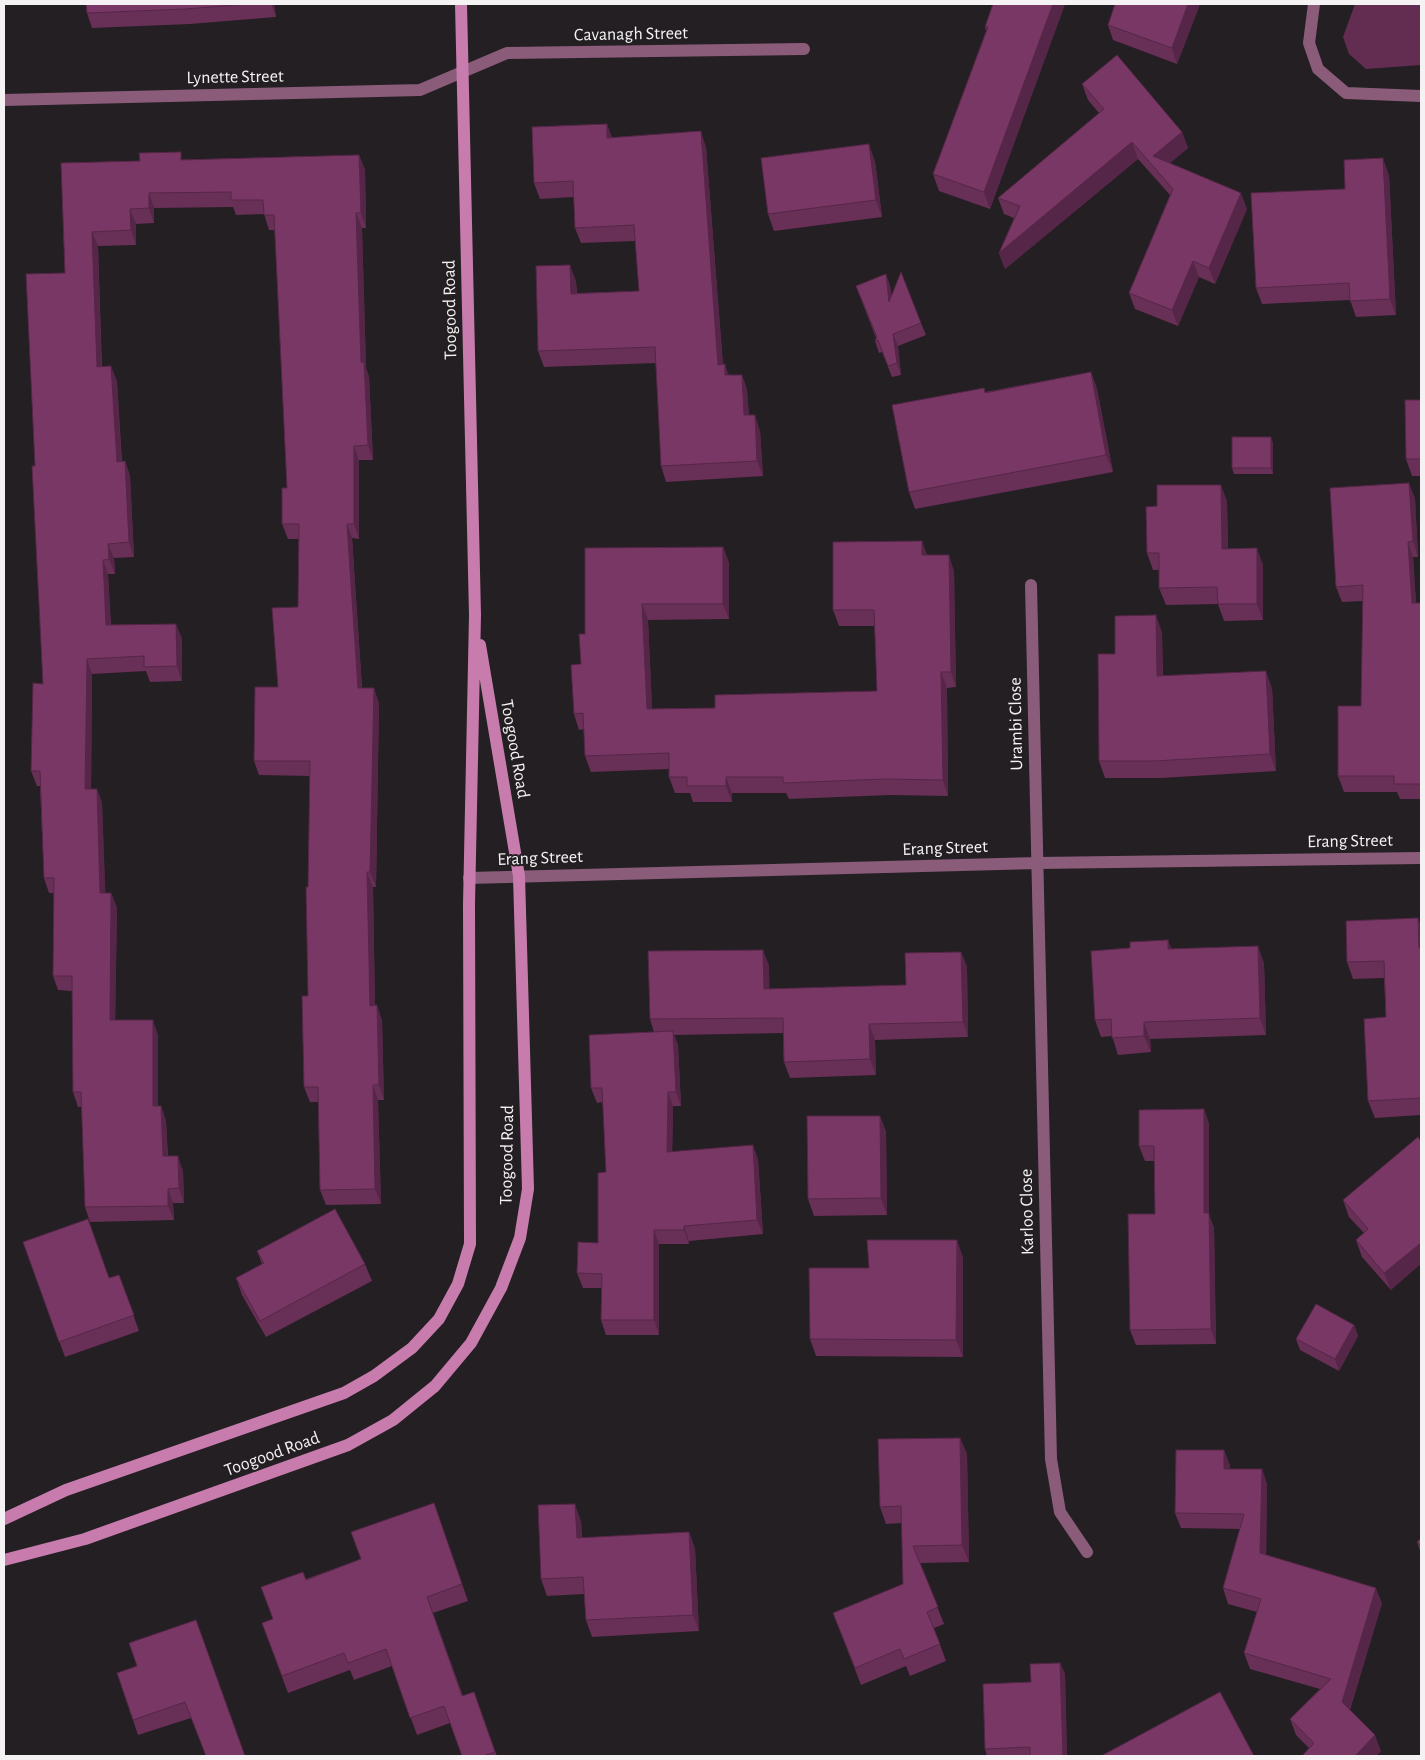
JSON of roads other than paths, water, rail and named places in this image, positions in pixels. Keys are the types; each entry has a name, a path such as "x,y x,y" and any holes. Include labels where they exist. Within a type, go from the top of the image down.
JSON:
{"street":[{"name":"Toogood Road","path":"4,1519 66,1490 344,1393 374,1376 412,1348 439,1319 458,1284 470,1244 469,878 475,615 461,4"},
{"path":"1314,4 1309,43 1318,69 1346,93 1421,96"},
{"name":"Cavanagh Street","path":"462,70 507,53 804,48"},
{"name":"Lynette Street","path":"4,100 420,90 462,70"},
{"name":"Urambi Close","path":"1031,585 1036,863"},
{"name":"Toogood Road","path":"4,1560 85,1539 348,1445 392,1420 435,1386 471,1343 502,1288 520,1238 528,1189 519,876 475,615"},
{"name":"Erang Street","path":"469,878 1036,863 1421,858"},
{"name":"Karloo Close","path":"1036,863 1051,1459 1060,1512 1087,1552"}]}
